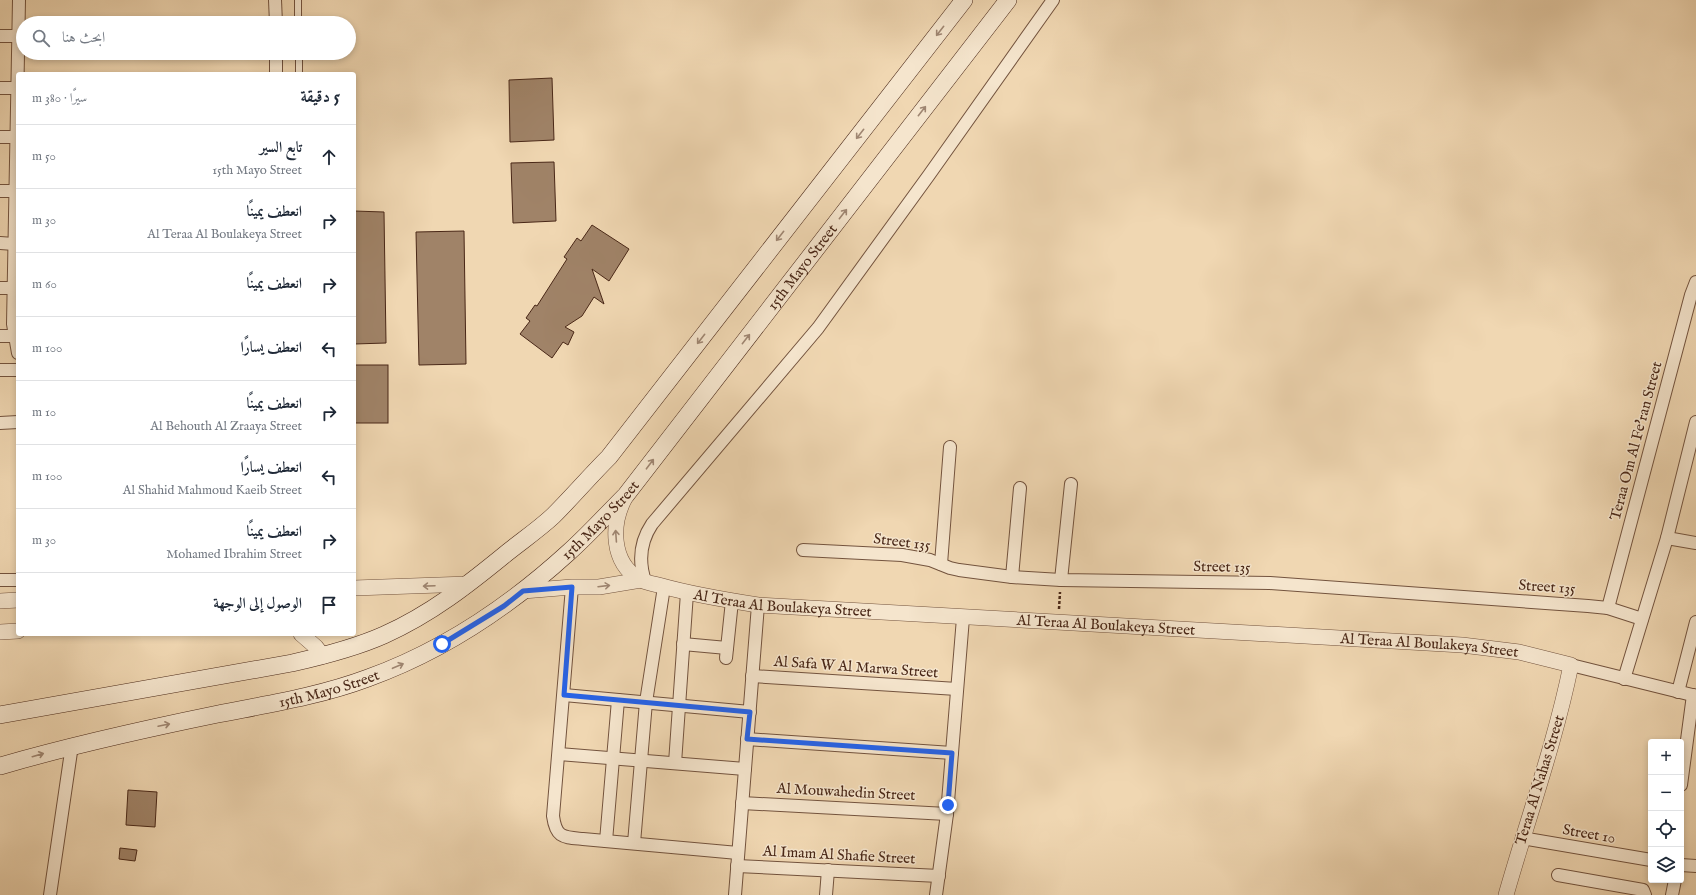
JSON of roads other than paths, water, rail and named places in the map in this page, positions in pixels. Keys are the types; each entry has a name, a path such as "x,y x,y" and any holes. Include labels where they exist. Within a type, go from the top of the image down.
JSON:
{"main road":[{"name":"15th Mayo Street","path":"0,714 292,663 323,656 354,647 407,624 441,605 552,517 609,457 964,0"},
{"name":"15th Mayo Street","path":"0,766 72,745 331,691 406,663 442,644 504,606 570,551 626,495 1008,0"}],"street":[{"path":"19,0 19,16"},
{"path":"275,0 276,16"},
{"path":"643,581 640,551 647,532 652,524 818,328 1053,0"},
{"path":"0,36 16,34"},
{"path":"18,72 19,60"},
{"path":"276,60 276,72"},
{"path":"0,88 16,88"},
{"path":"0,137 16,133"},
{"path":"0,336 15,328 14,288 16,266 14,244 16,214 16,162"},
{"path":"0,191 15,191"},
{"path":"0,244 14,244"},
{"name":"Teraa Om Al Fe'ran Street","path":"1613,610 1691,295 1696,282"},
{"path":"0,288 14,288"},
{"path":"0,370 16,370"},
{"path":"0,423 16,422"},
{"path":"1624,679 1636,617 1667,538 1696,423"},
{"path":"941,564 950,447"},
{"path":"1061,580 1072,484"},
{"path":"1012,576 1020,488"},
{"name":"Al Teraa Al Boulakeya Street","path":"626,495 617,517 616,541 624,564 631,573 643,581 687,593 758,605 963,618 1462,645 1519,652 1571,665"},
{"path":"1667,538 1696,543"},
{"name":"Street 135","path":"802,550 902,555 930,560 959,570 1061,580 1270,583 1613,610 1636,617"},
{"path":"0,580 16,580"},
{"name":"Al Teraa Al Boulakeya Street","path":"523,591 572,587 599,587 643,581"},
{"path":"356,587 468,584"},
{"path":"572,587 553,816 554,828 560,834 569,837 738,853"},
{"path":"634,843 646,702 664,587"},
{"path":"675,763 687,593"},
{"path":"0,602 16,600"},
{"path":"683,644 726,653 732,601"},
{"path":"735,895 758,605"},
{"path":"936,895 947,814 963,618"},
{"path":"1678,692 1696,622"},
{"path":"0,632 16,631"},
{"path":"303,636 316,647 323,656"},
{"path":"1571,665 1694,696 1682,775"},
{"name":"Teraa Al Nahas Street","path":"1506,895 1522,838 1550,752 1562,709 1571,665"},
{"name":"Al Safa W Al Marwa Street","path":"752,676 958,689"},
{"path":"564,695 750,712"},
{"path":"606,841 618,700"},
{"path":"747,739 952,753"},
{"path":"50,895 72,745"},
{"path":"558,754 745,769"},
{"name":"Al Mouwahedin Street","path":"742,803 947,814"},
{"name":"Street 10","path":"1522,838 1648,859"},
{"path":"1684,865 1696,866"},
{"name":"Al Imam Al Shafie Street","path":"737,866 939,876"},
{"path":"826,895 828,870"},
{"path":"1558,876 1643,890 1645,895"},
{"path":"1672,895 1674,883"}],"lane":[{"path":"298,0 298,16"},
{"path":"299,60 299,72"}]}
